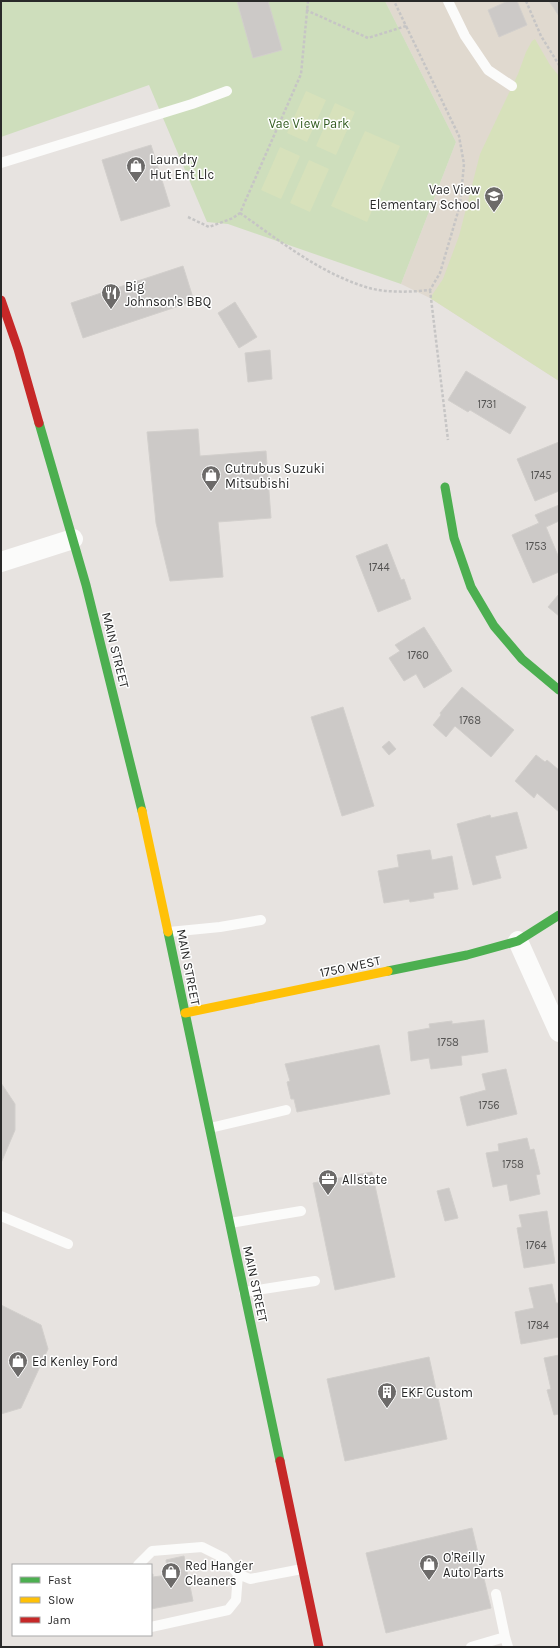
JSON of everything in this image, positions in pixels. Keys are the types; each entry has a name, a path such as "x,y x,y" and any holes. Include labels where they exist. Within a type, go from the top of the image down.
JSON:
{"main road":[{"name":"MAIN STREET","path":"1,300 18,349 73,539 128,754 169,932 318,1647"},
{"path":"445,487 454,538 471,587 494,626 522,659 559,690"},
{"name":"1750 WEST","path":"185,1013 467,955 518,941 559,916"}],"street":[{"path":"1,562 73,539"},
{"path":"518,941 559,1032"}],"lane":[{"path":"448,1 465,36 488,70 512,86"},
{"path":"1,163 192,104 227,91"},
{"path":"169,932 220,927 260,920"},
{"path":"210,1128 286,1110"},
{"path":"230,1223 301,1211"},
{"path":"1,1216 68,1244"},
{"path":"244,1292 315,1281"},
{"path":"139,1564 152,1551 202,1547 224,1558 238,1574 250,1579 302,1569"},
{"path":"152,1627 228,1610 236,1600 238,1574"},
{"path":"496,1594 508,1647"},
{"path":"471,1647 505,1637"}],"path":[{"path":"188,217 209,227 233,218 240,213 301,74 308,1"},
{"path":"394,1 459,136 464,164 460,205 440,273 430,290 448,440"},
{"path":"526,1 541,36 559,65"},
{"path":"306,10 368,38 406,26"},
{"path":"240,213 299,255 334,274 370,288 407,292 430,290"}],"shaded area":[{"name":"Vae View Elementary School","path":"385,1 559,1 559,381 430,298 401,284 456,142"}],"green space":[{"name":"Vae View Park","path":"1,1 385,1 456,142 401,284 228,224 207,222 149,85 1,137"},
{"path":"535,39 550,65 559,76 559,381 430,298 443,279 459,236 480,154 518,74 526,52 532,41"},
{"path":"306,91 326,100 307,142 287,133"},
{"path":"335,103 355,112 336,155 316,146"},
{"path":"365,131 400,146 367,222 331,206"},
{"path":"280,147 300,156 281,199 261,190"},
{"path":"309,160 329,169 310,212 290,203"}],"building":[{"path":"237,1 268,1 282,50 253,58"},
{"path":"508,1 517,1 527,25 499,37 488,10"},
{"path":"549,1 559,1 559,16"},
{"name":"Laundry Hut Ent Llc","path":"151,145 170,206 121,221 102,160"},
{"path":"183,266 194,301 83,338 71,303"},
{"path":"235,302 257,337 239,348 218,313"},
{"path":"270,350 272,379 248,382 245,353"},
{"path":"466,371 526,407 510,434 470,410 468,412 448,400"},
{"name":"Cutrubus Suzuki Mitsubishi","path":"198,429 200,456 266,451 271,518 218,522 223,577 170,581 156,523 147,432"},
{"path":"559,442 559,491 535,501 517,459"},
{"path":"559,505 559,521 546,527 559,558 559,572 533,583 512,535 539,523 535,515"},
{"path":"387,544 401,580 404,579 411,599 378,612 356,556"},
{"path":"559,594 559,616 548,607"},
{"path":"424,627 452,671 424,688 416,674 404,681 389,658 400,651 395,645"},
{"path":"462,687 514,730 491,757 455,726 446,737 433,725 441,715 440,713"},
{"path":"343,707 374,806 342,816 311,717"},
{"path":"389,741 396,749 389,755 382,747"},
{"path":"536,755 545,762 547,760 559,770 559,812 537,793 534,798 515,781"},
{"path":"517,812 527,848 495,856 501,878 473,885 457,824 490,815 491,818"},
{"path":"430,850 432,860 452,856 458,889 433,893 434,898 410,902 409,899 384,903 378,871 399,867 397,855"},
{"path":"484,1020 488,1052 461,1056 462,1065 431,1069 429,1058 411,1061 408,1032 430,1028 429,1024 452,1021 452,1024"},
{"path":"379,1045 390,1094 297,1112 294,1099 291,1099 287,1082 290,1081 285,1064"},
{"path":"506,1069 517,1114 467,1126 460,1097 486,1090 482,1074"},
{"path":"1,1083 15,1104 15,1130 1,1163"},
{"path":"527,1138 530,1150 534,1149 540,1174 536,1175 540,1194 510,1201 507,1184 493,1187 486,1153 499,1151 498,1144"},
{"path":"372,1172 395,1277 335,1290 313,1183"},
{"path":"449,1188 458,1218 445,1221 437,1191"},
{"path":"547,1211 555,1263 524,1268 517,1228 522,1227 519,1215"},
{"path":"552,1284 556,1303 559,1303 559,1337 521,1344 515,1312 534,1308 529,1288"},
{"name":"Ed Kenley Ford","path":"1,1305 41,1325 48,1349 21,1408 1,1414"},
{"path":"559,1355 559,1414 554,1415 547,1390 551,1389 544,1358"},
{"name":"EKF Custom","path":"429,1357 447,1439 345,1461 327,1379"},
{"name":"O'Reilly Auto Parts","path":"472,1528 491,1608 386,1633 366,1553"},
{"name":"Red Hanger Cleaners","path":"184,1556 193,1601 152,1609 152,1574 153,1577 168,1575 166,1560"}],"traffic: fast":[{"path":"39,423 86,585 142,811"},
{"path":"445,487 454,538 471,587 494,626 522,659 559,690"},
{"path":"388,971 467,955 518,941 559,915"},
{"path":"168,932 280,1461"}],"traffic: slow":[{"path":"142,811 168,932"},
{"path":"185,1013 388,971"}],"traffic: jam":[{"path":"1,300 18,349 39,423"},
{"path":"280,1461 319,1647"}],"place":[{"name":"Laundry Hut Ent Llc","path":"136,183"},
{"name":"Vae View Elementary School","path":"494,213"},
{"name":"Big Johnson's BBQ","path":"111,310"},
{"name":"Cutrubus Suzuki Mitsubishi","path":"211,492"},
{"name":"Allstate","path":"328,1196"},
{"name":"Ed Kenley Ford","path":"18,1378"},
{"name":"EKF Custom","path":"387,1409"},
{"name":"O'Reilly Auto Parts","path":"429,1581"},
{"name":"Red Hanger Cleaners","path":"171,1589"}]}
